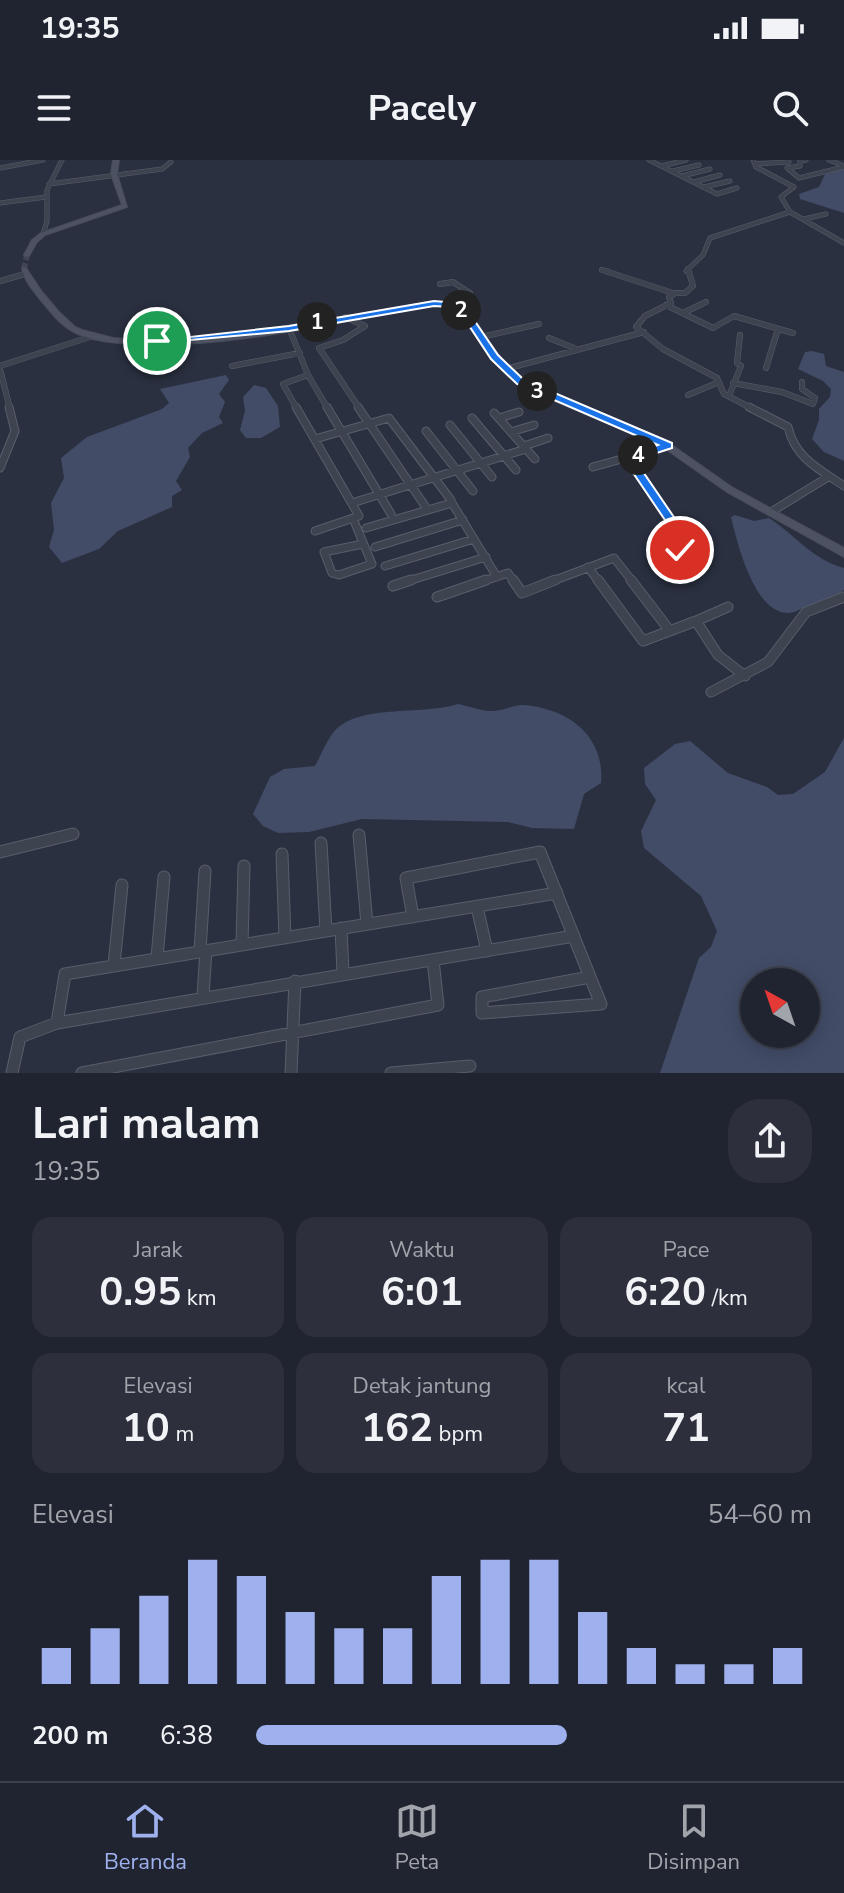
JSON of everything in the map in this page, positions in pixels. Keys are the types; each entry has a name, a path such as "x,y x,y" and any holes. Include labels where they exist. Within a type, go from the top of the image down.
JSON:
{"street":[{"path":"0,168 43,160"},
{"path":"43,234 47,221 49,184 62,160"},
{"path":"27,255 34,241 43,234 125,206 114,174 116,160"},
{"path":"653,160 717,194 737,188"},
{"path":"662,166 686,160"},
{"path":"800,166 800,161 806,160"},
{"path":"829,160 844,166"},
{"path":"49,184 164,169 171,162"},
{"path":"753,162 789,162"},
{"path":"753,162 794,187 781,197 790,212 844,243"},
{"path":"672,172 699,165"},
{"path":"813,176 800,166 787,168 799,178 813,176 844,166"},
{"path":"682,176 710,169"},
{"path":"693,182 720,175"},
{"path":"704,187 730,181"},
{"path":"0,203 46,197"},
{"path":"602,270 623,272 649,288 674,294 692,289 685,273 703,255 710,238 790,212"},
{"path":"804,219 826,214"},
{"path":"0,281 24,271 66,325 93,336 157,341 289,328 434,303 455,306 467,316 506,369 535,390 668,446 713,479 844,553"},
{"path":"440,284 453,282 470,293 455,306"},
{"path":"674,294 666,305 638,321 636,327 663,349 719,382 729,396 788,427 795,450 844,486"},
{"path":"683,313 706,302"},
{"path":"666,305 715,328 734,316 793,333"},
{"path":"344,317 365,326 345,335 338,344 319,348 425,506"},
{"path":"481,337 539,324"},
{"path":"289,328 308,375 391,514"},
{"path":"766,368 778,329"},
{"path":"506,369 644,332"},
{"path":"729,396 741,366 737,363 740,335"},
{"path":"0,468 15,431 0,368 93,336"},
{"path":"549,338 575,349"},
{"path":"232,366 300,353"},
{"path":"308,375 283,384 359,516 354,521 315,531"},
{"path":"688,395 719,382"},
{"path":"733,383 782,392 813,404 815,398 802,389 802,382"},
{"path":"519,412 497,416 535,459"},
{"path":"315,439 389,418 451,500"},
{"path":"472,418 516,470"},
{"path":"450,425 492,477"},
{"path":"511,432 534,425"},
{"path":"426,431 473,491"},
{"path":"352,503 481,464 548,438"},
{"path":"593,467 668,446"},
{"path":"629,458 678,532 678,547 693,561"},
{"path":"771,512 828,477"},
{"path":"366,528 452,503 497,577"},
{"path":"375,547 463,520"},
{"path":"354,521 372,564 339,575 332,573 324,552 363,544"},
{"path":"385,566 474,539"},
{"path":"393,586 486,557"},
{"path":"437,597 508,573 522,593 614,558 670,631"},
{"path":"588,567 643,641 728,607"},
{"path":"711,692 745,676 775,655 806,612 844,597"},
{"path":"696,621 718,655 745,676"},
{"path":"0,852 73,834"},
{"path":"359,835 367,924"},
{"path":"321,843 326,931"},
{"path":"413,917 406,878 540,852 591,977 601,1004 482,1013 482,997 591,977"},
{"path":"282,854 285,938"},
{"path":"242,944 244,866"},
{"path":"203,996 205,871"},
{"path":"157,958 164,877"},
{"path":"114,965 122,885"},
{"path":"57,1023 65,974 557,893"},
{"path":"477,907 487,951"},
{"path":"341,928 343,973"},
{"path":"12,1073 20,1037 57,1023 574,936"},
{"path":"82,1073 438,1005 433,960"},
{"path":"291,1073 295,981"},
{"path":"391,1073 470,1066"}],"water":[{"path":"844,169 844,213 800,199 799,194 819,187 825,174"},
{"path":"805,352 824,354 826,366 844,372 844,461 824,452 812,439 819,420 819,409 830,397 831,389 823,381 798,369"},
{"path":"226,375 229,380 219,394 225,402 219,417 223,423 202,433 188,448 190,457 176,481 182,490 172,496 172,507 118,531 99,549 62,563 49,547 54,530 51,503 64,478 61,458 87,437 162,409 169,403 160,389"},
{"path":"254,385 266,388 278,406 280,427 261,438 246,438 240,430 245,411 243,397"},
{"path":"735,515 754,521 769,518 823,559 844,568 844,590 830,599 792,612 776,610 766,602 749,574 731,517"},
{"path":"458,704 490,711 520,705 540,708 556,712 581,728 597,752 601,783 584,794 574,829 532,828 508,822 362,819 309,832 278,833 263,826 253,814 270,777 284,769 315,766 330,737 343,724 373,714"},
{"path":"844,738 844,1073 660,1073 699,958 711,947 717,931 701,896 644,848 641,831 656,800 645,784 644,768 675,744 690,741 728,773 767,787 778,795 793,794 825,772"}],"tunnel":[{"path":"24,269 27,255"}],"route":[{"path":"157,341 254,333 434,303 453,305 467,316 495,357 520,382 668,446 629,458 678,532 680,550"}]}
